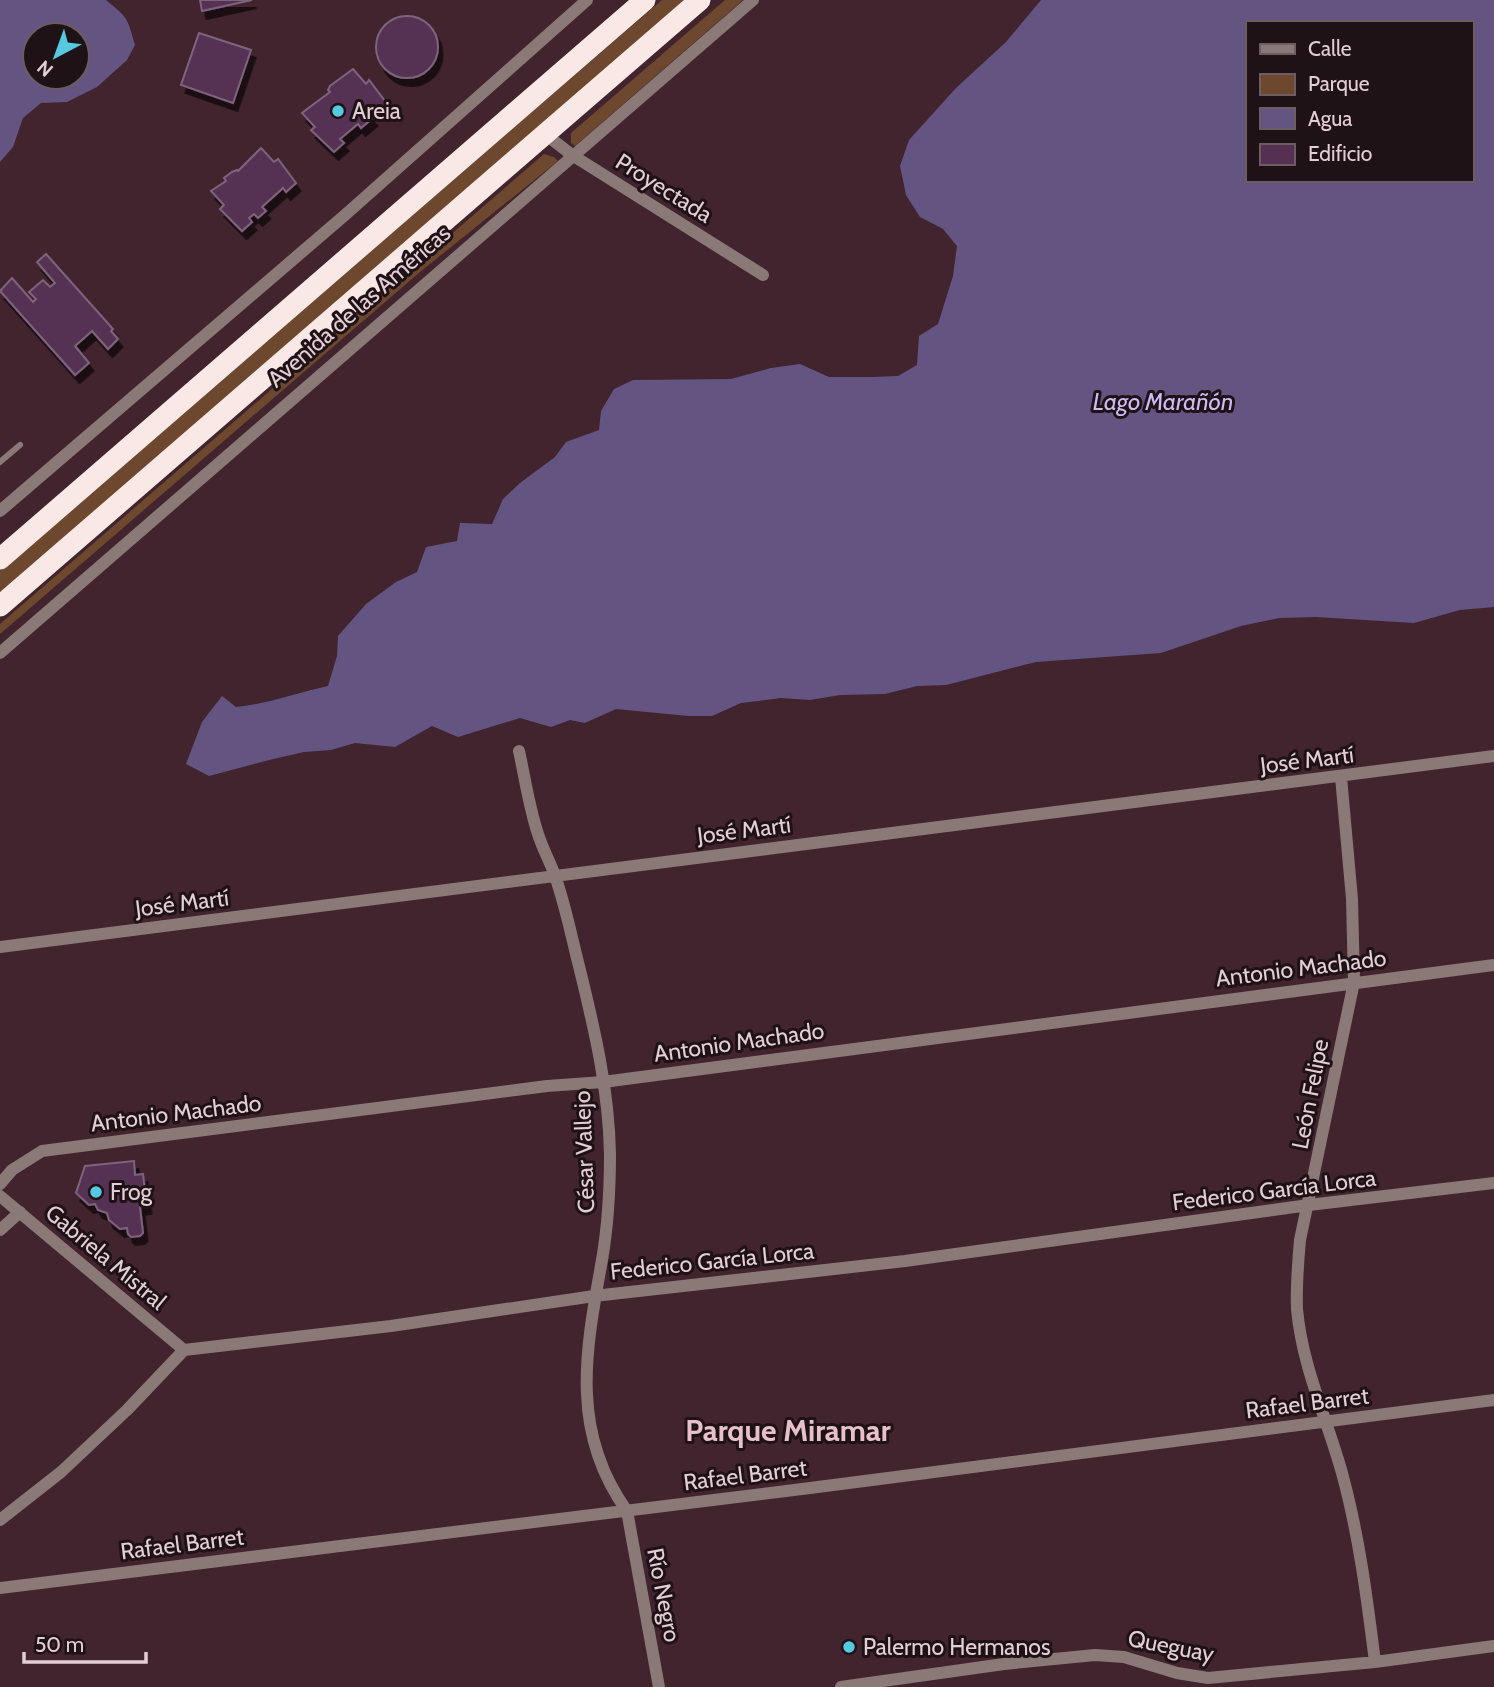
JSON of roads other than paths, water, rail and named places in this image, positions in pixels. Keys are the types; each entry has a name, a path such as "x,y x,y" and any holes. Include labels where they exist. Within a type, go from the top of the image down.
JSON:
{"highway":[{"name":"Avenida de las Américas","path":"0,559 645,0"},
{"name":"Avenida de las Américas","path":"0,606 700,0"}],"street":[{"path":"2,507 345,215 587,0"},
{"name":"Avenida de las Américas","path":"0,653 753,0"},
{"name":"Proyectada","path":"545,134 572,155 763,275"},
{"name":"César Vallejo","path":"519,751 538,835 554,874 593,1026 608,1116 609,1188 606,1234 588,1333 586,1370 593,1438 611,1489 627,1511"},
{"name":"José Martí","path":"0,947 496,884 554,874 1494,756"},
{"name":"León Felipe","path":"1342,777 1352,899 1354,982 1300,1240 1296,1275 1303,1344 1352,1511 1375,1662"},
{"name":"Antonio Machado","path":"0,1184 12,1170 42,1151 547,1086 603,1082 1494,965"},
{"name":"Federico García Lorca","path":"184,1350 391,1326 594,1296 905,1261 1309,1205 1494,1184"},
{"name":"Gabriela Mistral","path":"0,1196 184,1350"},
{"path":"0,1230 20,1212"},
{"path":"0,1520 61,1472 127,1410 184,1350"},
{"name":"Rafael Barret","path":"0,1588 1494,1400"},
{"name":"Río Negro","path":"627,1511 659,1687"},
{"name":"Queguay","path":"841,1687 1004,1664 1095,1655 1124,1657 1205,1683 1494,1646"}],"lane":[{"path":"0,462 20,445"}],"water":[{"path":"0,0 106,0 126,19 135,45 127,60 91,90 91,21 21,21 21,91 89,91 67,102 41,103 23,118 13,147 0,162"},
{"name":"Lago Marañón","path":"1041,0 1494,0 1494,607 1460,610 1414,623 1316,617 1279,618 1241,626 1161,653 1036,662 946,685 917,686 885,694 840,695 810,700 781,698 741,703 712,716 616,709 585,723 570,720 551,727 520,718 458,737 432,726 395,747 355,743 331,750 304,752 209,776 186,764 202,722 222,696 236,707 248,706 328,686 337,656 338,636 366,604 396,582 417,572 426,547 457,541 460,523 492,524 503,499 555,457 566,442 599,430 601,411 614,389 633,380 731,379 771,368 800,364 829,377 898,376 917,365 919,336 938,324 953,276 957,246 943,229 920,217 906,195 900,166 909,140 956,88 1006,42"}],"place":[{"name":"Areia","path":"338,111"},
{"name":"Frog","path":"96,1192"},
{"name":"Palermo Hermanos","path":"849,1647"}],"district":[{"name":"Parque Miramar","path":"788,1431"}]}
